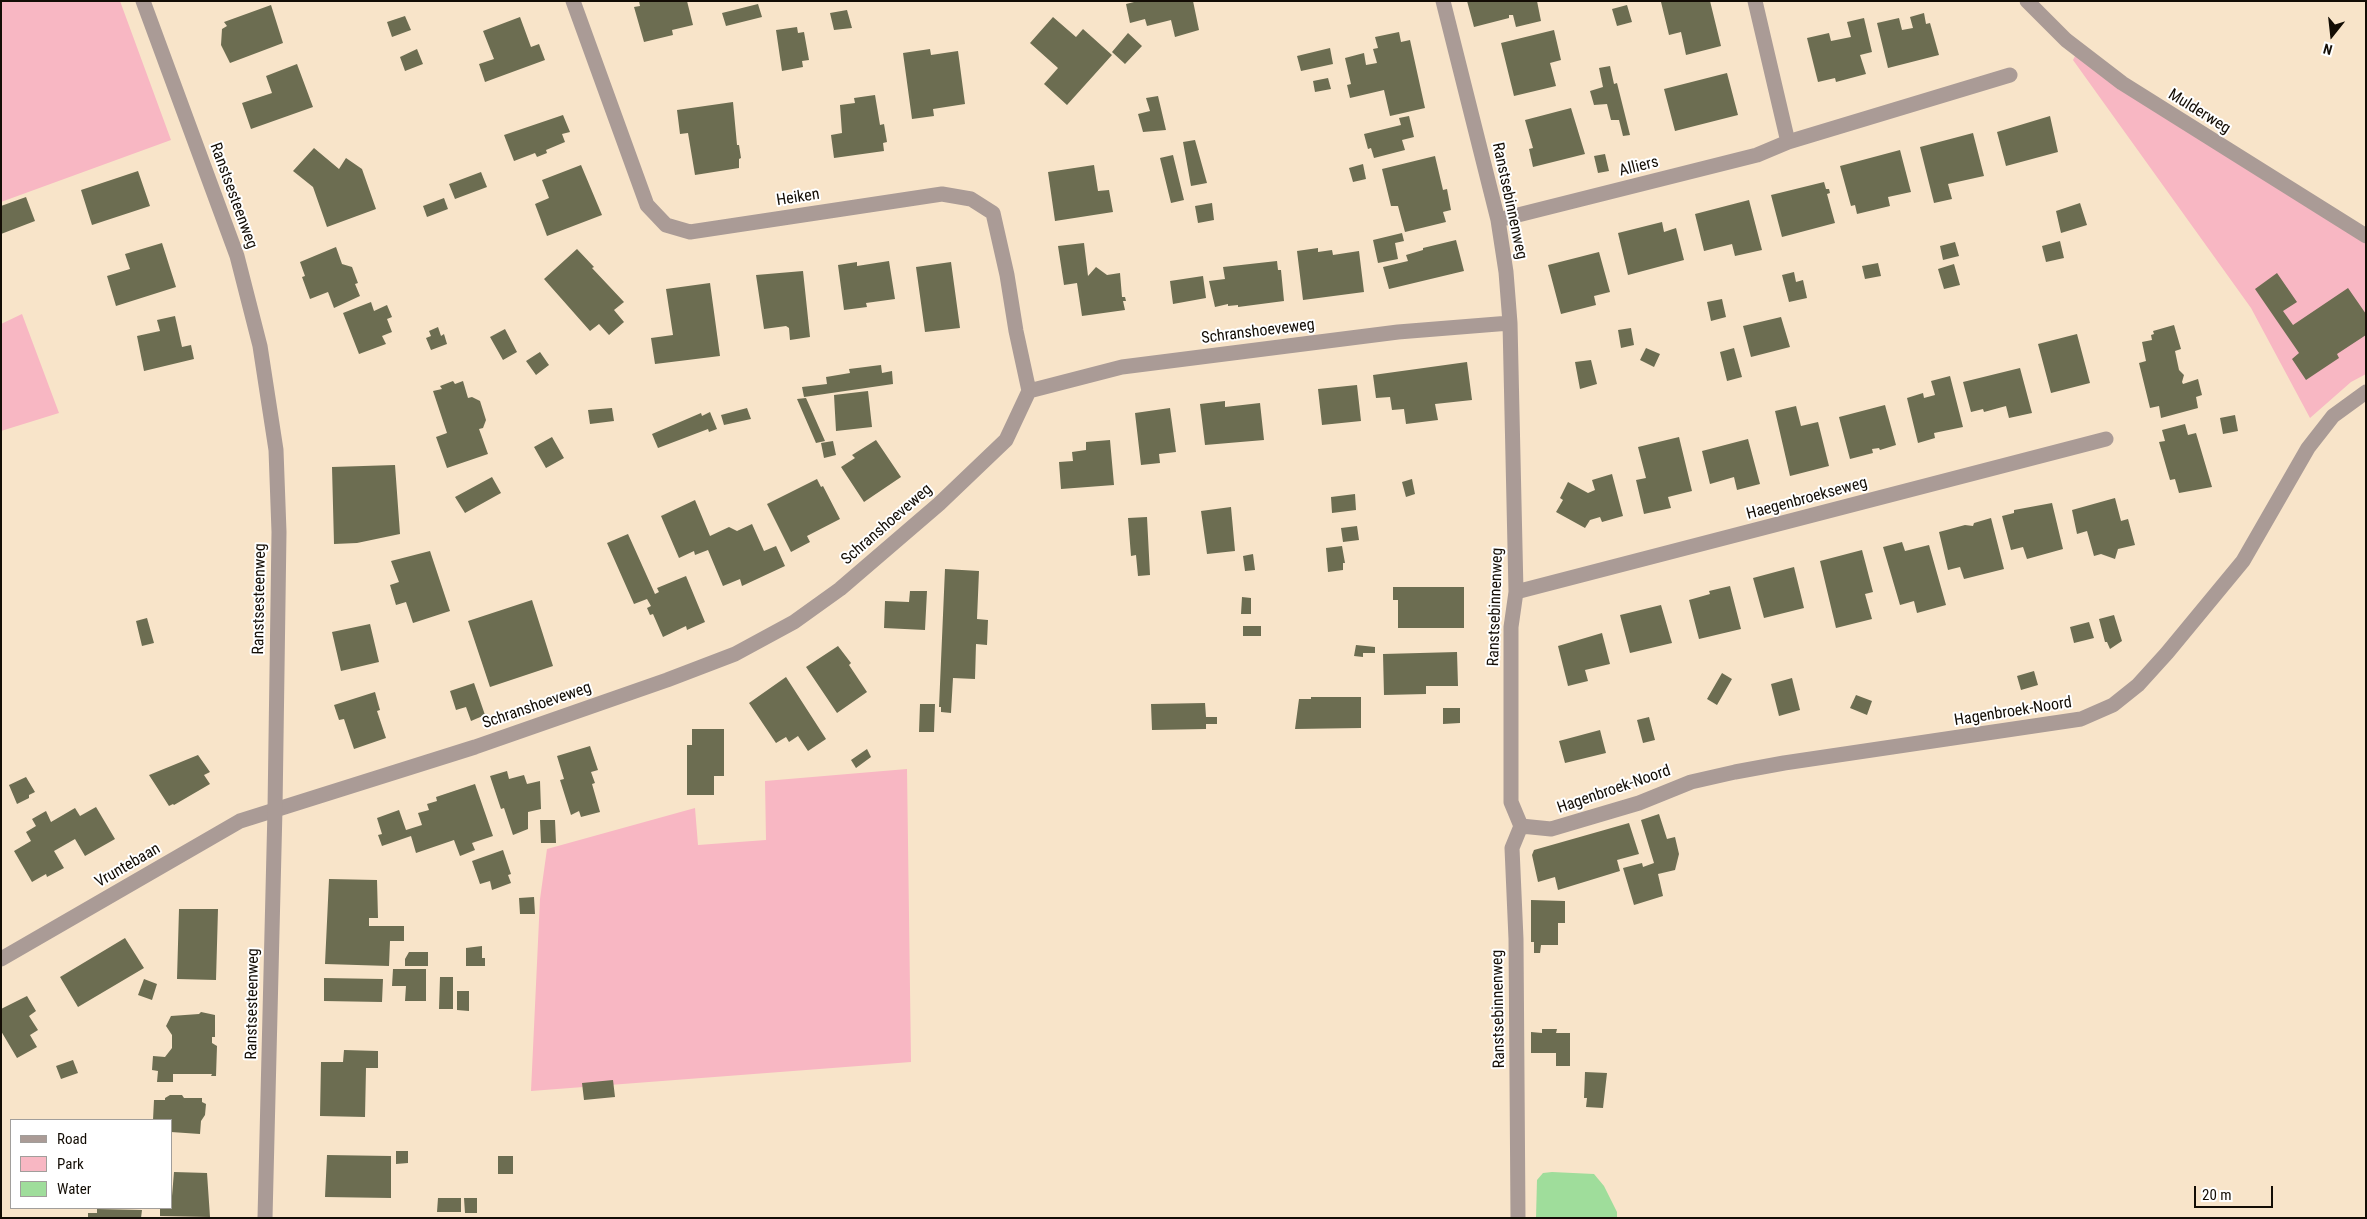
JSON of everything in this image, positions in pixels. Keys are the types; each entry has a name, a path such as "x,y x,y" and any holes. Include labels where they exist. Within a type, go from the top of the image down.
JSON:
{"street":[{"name":"Ranstsesteenweg","path":"143,1 237,256 260,346 269,393 276,450 278,494 275,809 265,1218"},
{"name":"Heiken","path":"573,1 647,205 666,225 690,232 942,194 971,199 993,213 1007,275 1016,332 1029,392"},
{"name":"Ranstsebinnenweg","path":"1443,1 1498,220 1506,272 1510,322 1516,592 1511,627 1511,802 1521,826 1512,848 1516,939 1518,1218"},
{"path":"1755,1 1788,142"},
{"name":"Mulderweg","path":"2027,1 2066,40 2122,83 2366,236"},
{"name":"Alliers","path":"1498,220 1757,155 1788,142 2010,75"},
{"name":"Schranshoeveweg","path":"275,809 475,747 667,680 735,654 794,622 840,589 939,504 1006,440 1029,392 1122,366 1398,332 1510,322"},
{"name":"Hagenbroek-Noord","path":"1521,826 1552,829 1639,803 1690,782 1735,772 2081,719 2113,705 2138,685 2167,653 2243,561 2308,448 2333,416 2366,392"},
{"name":"Haegenbroekseweg","path":"1516,592 2106,440"},
{"name":"Vruntebaan","path":"1,960 240,821 275,809"}],"green space":[{"path":"1,1 120,1 171,140 1,202"},
{"path":"2076,54 2366,242 2366,374 2351,382 2310,418 2251,308 2073,60"},
{"path":"22,314 59,413 1,431 1,324"},
{"path":"907,769 911,1062 531,1091 540,899 547,849 695,808 698,845 766,840 765,781"}],"water":[{"path":"1543,1173 1594,1174 1604,1186 1617,1212 1617,1218 1536,1218 1537,1180"}],"building":[{"path":"639,1 687,1 693,25 672,30 673,35 644,42 634,7 640,6"},
{"path":"1138,1 1193,1 1199,30 1175,37 1171,20 1147,26 1145,19 1130,23 1126,4"},
{"path":"1467,1 1537,1 1541,21 1516,27 1513,15 1509,15 1509,18 1474,27"},
{"path":"1710,1 1721,46 1686,55 1681,32 1669,35 1661,2"},
{"path":"758,4 762,17 726,26 722,13"},
{"path":"271,5 283,43 230,63 221,45 222,29 227,26 224,22"},
{"path":"1627,5 1632,22 1617,26 1612,9"},
{"path":"847,10 852,28 834,30 830,13"},
{"path":"1924,13 1926,24 1930,23 1939,55 1888,68 1877,23 1899,18 1902,30 1913,28 1910,17"},
{"path":"405,16 411,30 392,37 387,22"},
{"path":"520,17 531,47 539,44 545,60 485,82 479,64 494,59 483,31"},
{"path":"1053,17 1076,37 1083,29 1112,55 1067,105 1044,84 1058,68 1030,43"},
{"path":"1864,18 1872,52 1860,55 1866,74 1836,82 1835,78 1818,82 1807,38 1829,33 1831,41 1851,37 1847,22"},
{"path":"797,27 798,33 804,32 809,60 802,61 803,67 782,71 776,30"},
{"path":"1554,30 1561,60 1550,63 1556,86 1514,96 1501,43"},
{"path":"1399,32 1401,42 1410,40 1425,108 1390,116 1384,90 1350,98 1347,85 1351,84 1345,58 1364,53 1366,65 1377,63 1373,49 1378,48 1375,37"},
{"path":"1128,33 1142,46 1125,64 1112,52"},
{"path":"1330,48 1333,64 1301,71 1297,56"},
{"path":"417,49 423,64 405,71 400,57"},
{"path":"930,49 931,55 958,51 965,104 933,109 934,116 912,119 903,53"},
{"path":"297,64 313,107 251,129 242,103 272,93 266,76"},
{"path":"1610,66 1614,84 1617,83 1630,135 1623,136 1619,120 1611,120 1607,104 1594,105 1590,91 1603,87 1599,68"},
{"path":"1727,73 1738,115 1675,131 1664,89"},
{"path":"1328,78 1331,89 1315,92 1313,81"},
{"path":"875,95 880,125 884,124 887,142 883,143 884,151 834,158 831,135 842,133 840,105 855,103 854,98"},
{"path":"1158,96 1166,130 1143,132 1138,114 1150,111 1146,98"},
{"path":"733,102 737,145 739,145 741,158 739,159 739,168 695,175 688,133 680,134 677,110"},
{"path":"1571,108 1585,154 1533,167 1529,149 1533,148 1525,120"},
{"path":"563,115 570,132 562,134 565,142 546,150 547,153 537,157 535,153 514,161 504,135"},
{"path":"1409,116 1414,137 1402,140 1405,150 1374,158 1371,148 1368,149 1364,134 1401,125 1399,118"},
{"path":"2050,116 2058,152 2006,166 1997,132"},
{"path":"1973,133 1984,176 1948,184 1952,199 1934,203 1920,147"},
{"path":"1195,140 1207,183 1191,186 1183,142"},
{"path":"314,148 339,169 346,158 362,169 376,209 327,227 313,187 293,171"},
{"path":"1900,150 1911,192 1888,197 1890,206 1857,214 1855,205 1851,206 1840,166"},
{"path":"1605,154 1609,171 1598,173 1594,156"},
{"path":"1173,155 1184,200 1171,203 1160,158"},
{"path":"1435,156 1443,190 1447,189 1451,210 1443,212 1446,222 1405,232 1398,206 1391,206 1382,169"},
{"path":"1363,164 1366,179 1353,182 1349,168"},
{"path":"581,165 602,215 547,236 535,204 549,198 542,180"},
{"path":"1094,165 1098,191 1109,190 1113,212 1055,221 1048,172"},
{"path":"138,171 150,206 92,225 81,190"},
{"path":"481,172 487,187 455,199 449,184"},
{"path":"1824,182 1826,189 1829,189 1830,193 1827,194 1835,223 1782,237 1771,195"},
{"path":"26,197 35,221 1,234 1,206"},
{"path":"444,198 448,209 427,217 423,206"},
{"path":"1749,200 1762,250 1735,256 1732,244 1704,251 1695,214"},
{"path":"1212,203 1214,220 1198,223 1195,206"},
{"path":"2080,203 2087,225 2061,233 2056,211"},
{"path":"1662,222 1664,232 1676,228 1684,260 1628,275 1618,233"},
{"path":"1402,233 1404,241 1395,243 1398,259 1378,263 1373,240"},
{"path":"1456,240 1464,271 1389,289 1383,267 1408,261 1406,255 1423,250 1423,248"},
{"path":"2060,241 2064,258 2046,262 2042,246"},
{"path":"1955,242 1959,256 1943,260 1940,246"},
{"path":"162,243 176,287 116,306 107,276 130,269 125,254"},
{"path":"1084,243 1088,276 1096,267 1107,275 1120,273 1122,297 1125,297 1126,301 1123,301 1125,310 1082,316 1077,283 1064,285 1058,246"},
{"path":"336,247 342,264 352,267 358,283 355,284 360,296 334,308 328,292 310,299 302,277 305,276 300,262"},
{"path":"1318,248 1318,252 1332,250 1333,255 1359,251 1364,292 1303,300 1297,251"},
{"path":"577,249 624,302 614,310 624,322 609,335 599,324 590,331 544,279"},
{"path":"1599,252 1610,292 1594,296 1596,305 1561,314 1548,265"},
{"path":"889,261 895,299 866,303 867,307 844,310 838,265 857,262 857,266"},
{"path":"1277,261 1278,270 1281,270 1284,301 1238,307 1238,305 1228,306 1228,304 1215,307 1209,281 1225,279 1223,267"},
{"path":"951,262 960,328 925,332 916,267"},
{"path":"1878,263 1881,276 1865,279 1862,266"},
{"path":"1954,264 1960,285 1944,289 1938,269"},
{"path":"803,271 810,337 790,340 789,328 786,326 764,329 756,275"},
{"path":"1794,272 1796,282 1803,280 1807,298 1789,302 1782,275"},
{"path":"2277,273 2297,302 2283,311 2293,325 2348,288 2366,314 2366,335 2337,354 2339,358 2306,380 2292,359 2299,353 2255,289"},
{"path":"1203,276 1206,298 1173,304 1170,281"},
{"path":"710,283 720,356 655,364 651,338 673,335 666,289"},
{"path":"1722,299 1726,317 1711,321 1707,302"},
{"path":"371,302 374,311 387,305 392,317 387,319 392,332 382,336 386,344 359,354 343,313"},
{"path":"175,316 182,347 191,345 194,359 144,371 137,336 160,331 157,320"},
{"path":"1781,317 1790,347 1751,357 1743,326"},
{"path":"2174,325 2181,349 2175,351 2179,370 2184,375 2182,382 2183,384 2198,379 2202,395 2196,397 2198,408 2161,418 2159,406 2150,408 2139,363 2146,361 2142,342 2152,340 2151,335 2154,334 2153,331"},
{"path":"438,327 441,336 444,334 447,344 431,350 426,338 431,336 429,331"},
{"path":"1631,328 1634,345 1621,348 1618,330"},
{"path":"505,329 517,352 503,360 490,337"},
{"path":"2077,334 2090,383 2051,393 2038,344"},
{"path":"1646,348 1660,354 1654,367 1640,360"},
{"path":"1734,348 1742,377 1727,381 1720,352"},
{"path":"540,352 549,365 536,375 526,361"},
{"path":"1591,360 1597,384 1580,389 1575,362"},
{"path":"1467,362 1472,400 1435,404 1438,420 1406,424 1404,409 1392,410 1390,397 1376,398 1373,375"},
{"path":"881,365 882,373 892,371 893,384 804,397 802,387 827,384 826,377 850,373 849,369"},
{"path":"2020,368 2032,413 2009,418 2006,406 1984,412 1983,409 1971,412 1963,382"},
{"path":"1950,376 1963,427 1934,433 1935,438 1918,443 1907,398 1923,393 1924,398 1935,395 1931,381"},
{"path":"453,381 455,384 463,381 468,398 472,397 480,401 486,420 483,428 479,429 488,454 447,468 436,437 447,433 433,391 442,389 440,386"},
{"path":"1357,385 1361,421 1322,425 1318,389"},
{"path":"868,391 872,427 836,431 834,395"},
{"path":"806,398 825,441 816,443 797,399"},
{"path":"1225,401 1225,407 1260,403 1264,440 1205,445 1200,404"},
{"path":"1885,405 1896,445 1880,450 1879,448 1872,449 1873,453 1850,459 1839,417"},
{"path":"1796,406 1801,426 1818,422 1829,466 1790,476 1775,411"},
{"path":"612,408 614,421 590,424 588,410"},
{"path":"747,408 751,419 724,425 721,415"},
{"path":"1170,408 1176,452 1159,454 1160,463 1141,465 1135,413"},
{"path":"710,412 717,429 709,432 708,429 658,448 652,434 701,413 702,416"},
{"path":"2235,415 2238,431 2223,434 2220,418"},
{"path":"2185,424 2188,435 2196,433 2212,487 2179,493 2175,479 2170,480 2159,442 2165,441 2162,430"},
{"path":"552,437 564,458 546,468 534,447"},
{"path":"1679,437 1692,491 1668,497 1671,508 1644,514 1636,480 1646,478 1638,447"},
{"path":"1748,439 1760,484 1737,490 1734,477 1710,484 1702,451"},
{"path":"876,440 901,477 864,502 841,467 855,458 852,455"},
{"path":"1110,440 1114,485 1061,489 1059,462 1073,461 1072,452 1086,450 1086,442"},
{"path":"833,441 836,455 824,458 821,443"},
{"path":"395,465 400,534 357,543 334,544 332,467"},
{"path":"1612,474 1623,516 1602,522 1600,517 1590,520 1585,528 1556,512 1563,500 1560,498 1568,482 1588,493 1595,490 1592,480"},
{"path":"492,477 501,493 465,513 455,497"},
{"path":"817,479 821,487 823,486 840,519 807,536 810,542 791,552 767,504"},
{"path":"1412,479 1415,494 1406,497 1402,482"},
{"path":"1355,494 1356,510 1332,513 1331,497"},
{"path":"2115,498 2121,521 2128,519 2135,545 2118,549 2115,559 2101,554 2094,556 2087,531 2077,534 2072,510"},
{"path":"695,500 710,536 729,527 737,531 752,524 764,551 776,546 785,566 742,586 740,579 723,586 708,550 695,555 694,551 679,558 661,516"},
{"path":"2052,503 2063,549 2027,559 2023,547 2011,550 2002,516 2014,513 2014,510"},
{"path":"1231,507 1235,551 1207,554 1201,511"},
{"path":"1147,517 1150,575 1138,576 1136,555 1131,556 1128,518"},
{"path":"1991,518 2004,569 1964,579 1960,567 1948,570 1939,532 1965,525 1973,526 1974,523"},
{"path":"1357,526 1359,540 1343,542 1341,528"},
{"path":"628,534 655,594 659,592 657,588 686,576 705,622 687,630 686,626 663,637 653,614 650,615 647,608 651,606 647,599 634,604 607,543"},
{"path":"1902,542 1905,551 1929,545 1946,605 1917,613 1914,601 1900,605 1883,547"},
{"path":"1342,546 1345,563 1343,563 1343,570 1328,572 1326,548"},
{"path":"1862,550 1873,592 1865,594 1872,619 1836,628 1820,561"},
{"path":"430,551 450,611 413,623 406,602 396,605 390,585 399,582 391,561"},
{"path":"1253,554 1255,570 1245,571 1243,556"},
{"path":"1794,567 1804,608 1764,618 1753,578"},
{"path":"945,569 979,571 977,619 988,620 987,645 976,644 975,679 953,678 951,713 941,712 941,707 939,707"},
{"path":"1730,586 1741,629 1699,639 1689,600 1710,594 1709,591"},
{"path":"1393,587 1464,587 1464,628 1398,628 1398,600 1393,600"},
{"path":"910,591 927,591 925,630 884,628 885,601 909,602"},
{"path":"1242,597 1251,598 1251,614 1241,614"},
{"path":"532,600 553,666 490,687 468,621"},
{"path":"1661,605 1672,643 1630,653 1620,615"},
{"path":"2114,615 2122,641 2110,649 2107,642 2105,642 2099,619"},
{"path":"147,618 154,643 142,646 136,621"},
{"path":"2089,622 2094,638 2074,643 2070,627"},
{"path":"370,624 379,662 341,671 332,632"},
{"path":"1243,626 1261,626 1261,636 1243,636"},
{"path":"1602,633 1610,664 1585,670 1588,681 1568,686 1558,646"},
{"path":"1356,645 1375,647 1375,653 1363,653 1363,657 1354,656"},
{"path":"838,646 851,663 849,665 867,692 837,713 806,667"},
{"path":"1457,652 1458,686 1426,686 1426,694 1384,695 1383,654"},
{"path":"2034,671 2038,685 2021,690 2017,676"},
{"path":"1722,673 1732,679 1717,705 1707,699"},
{"path":"786,677 826,739 808,751 798,736 789,742 786,737 776,743 749,703"},
{"path":"1792,678 1800,710 1779,716 1771,684"},
{"path":"474,683 485,715 471,721 466,707 456,710 450,691"},
{"path":"375,692 380,710 377,711 386,738 354,749 344,719 339,720 334,705"},
{"path":"1856,695 1872,701 1867,715 1850,708"},
{"path":"1311,697 1361,697 1361,728 1295,729 1299,699 1311,699"},
{"path":"1205,703 1206,717 1217,717 1217,724 1206,724 1206,729 1152,730 1151,704"},
{"path":"920,704 935,704 934,732 919,732"},
{"path":"1443,708 1460,708 1460,723 1443,724"},
{"path":"1649,717 1655,740 1643,743 1637,720"},
{"path":"692,729 724,729 724,776 714,776 714,795 687,795 687,745 692,745"},
{"path":"1600,730 1606,753 1565,763 1559,741"},
{"path":"590,746 598,770 591,772 595,783 592,784 600,812 581,817 579,811 571,815 560,780 564,779 557,756"},
{"path":"867,749 871,757 856,768 851,760"},
{"path":"198,755 210,772 204,775 210,784 169,806 149,775"},
{"path":"507,771 509,779 524,775 527,784 540,781 541,809 528,812 528,829 513,835 504,808 501,809 490,776"},
{"path":"26,777 35,792 29,795 29,798 17,804 9,785"},
{"path":"475,784 493,836 472,843 475,850 460,856 454,840 416,853 411,836 382,846 378,835 382,834 377,818 399,810 406,830 422,825 418,813 429,810 427,804 437,801 436,797"},
{"path":"96,807 115,839 85,856 75,839 54,851 64,868 47,877 46,874 32,882 14,851 31,841 26,832 36,826 32,819 46,811 51,822 75,808 80,816"},
{"path":"1659,814 1667,839 1675,837 1679,854 1675,870 1658,874 1663,896 1634,905 1623,868 1642,863 1643,867 1654,863 1641,820"},
{"path":"540,820 555,820 556,843 541,843"},
{"path":"1629,823 1639,854 1617,860 1620,871 1558,890 1555,877 1538,882 1532,855 1534,850"},
{"path":"503,850 511,874 508,875 511,883 492,890 490,881 480,884 472,861"},
{"path":"329,879 377,880 378,918 369,918 369,926 404,926 404,941 390,941 389,966 325,964"},
{"path":"534,897 535,914 520,914 519,898"},
{"path":"1531,900 1565,901 1565,923 1558,923 1558,945 1541,945 1540,953 1534,953 1534,942 1531,942"},
{"path":"179,909 218,909 216,980 177,979"},
{"path":"125,938 144,968 78,1007 60,977"},
{"path":"482,946 482,958 485,958 485,966 466,966 466,948"},
{"path":"409,952 428,952 428,966 405,966 405,959"},
{"path":"393,969 426,969 426,1001 405,1001 406,986 392,986"},
{"path":"440,977 453,977 453,1009 439,1009"},
{"path":"324,978 383,979 382,1002 324,1001"},
{"path":"144,979 157,984 152,1000 138,995"},
{"path":"457,991 469,991 469,1011 457,1010"},
{"path":"27,996 36,1011 29,1016 38,1030 30,1035 37,1047 17,1058 1,1031 1,1009"},
{"path":"201,1012 215,1015 215,1037 212,1037 212,1043 217,1046 216,1076 211,1076 212,1074 173,1074 173,1082 157,1082 158,1071 152,1070 153,1056 165,1057 172,1048 172,1035 166,1026 171,1016 199,1014"},
{"path":"1542,1029 1557,1029 1556,1033 1570,1033 1570,1066 1556,1066 1556,1053 1531,1053 1531,1032 1542,1033"},
{"path":"344,1050 378,1051 378,1068 366,1068 365,1117 320,1116 321,1062 343,1062"},
{"path":"73,1060 78,1073 61,1079 56,1066"},
{"path":"1585,1072 1607,1073 1603,1108 1586,1107 1587,1098 1584,1098"},
{"path":"613,1080 615,1097 584,1100 582,1083"},
{"path":"170,1095 182,1095 184,1098 202,1098 202,1102 206,1104 205,1115 201,1121 200,1134 172,1132 172,1119 153,1119 154,1100 165,1100"},
{"path":"396,1151 408,1151 408,1163 396,1164"},
{"path":"327,1155 391,1156 391,1198 325,1197"},
{"path":"498,1156 513,1156 513,1174 498,1174"},
{"path":"174,1172 207,1173 210,1217 160,1216 160,1209 172,1209"},
{"path":"438,1198 461,1198 461,1212 437,1212"},
{"path":"464,1198 477,1198 477,1213 465,1213"},
{"path":"97,1209 142,1210 141,1218 88,1218 88,1213 97,1213"}]}
